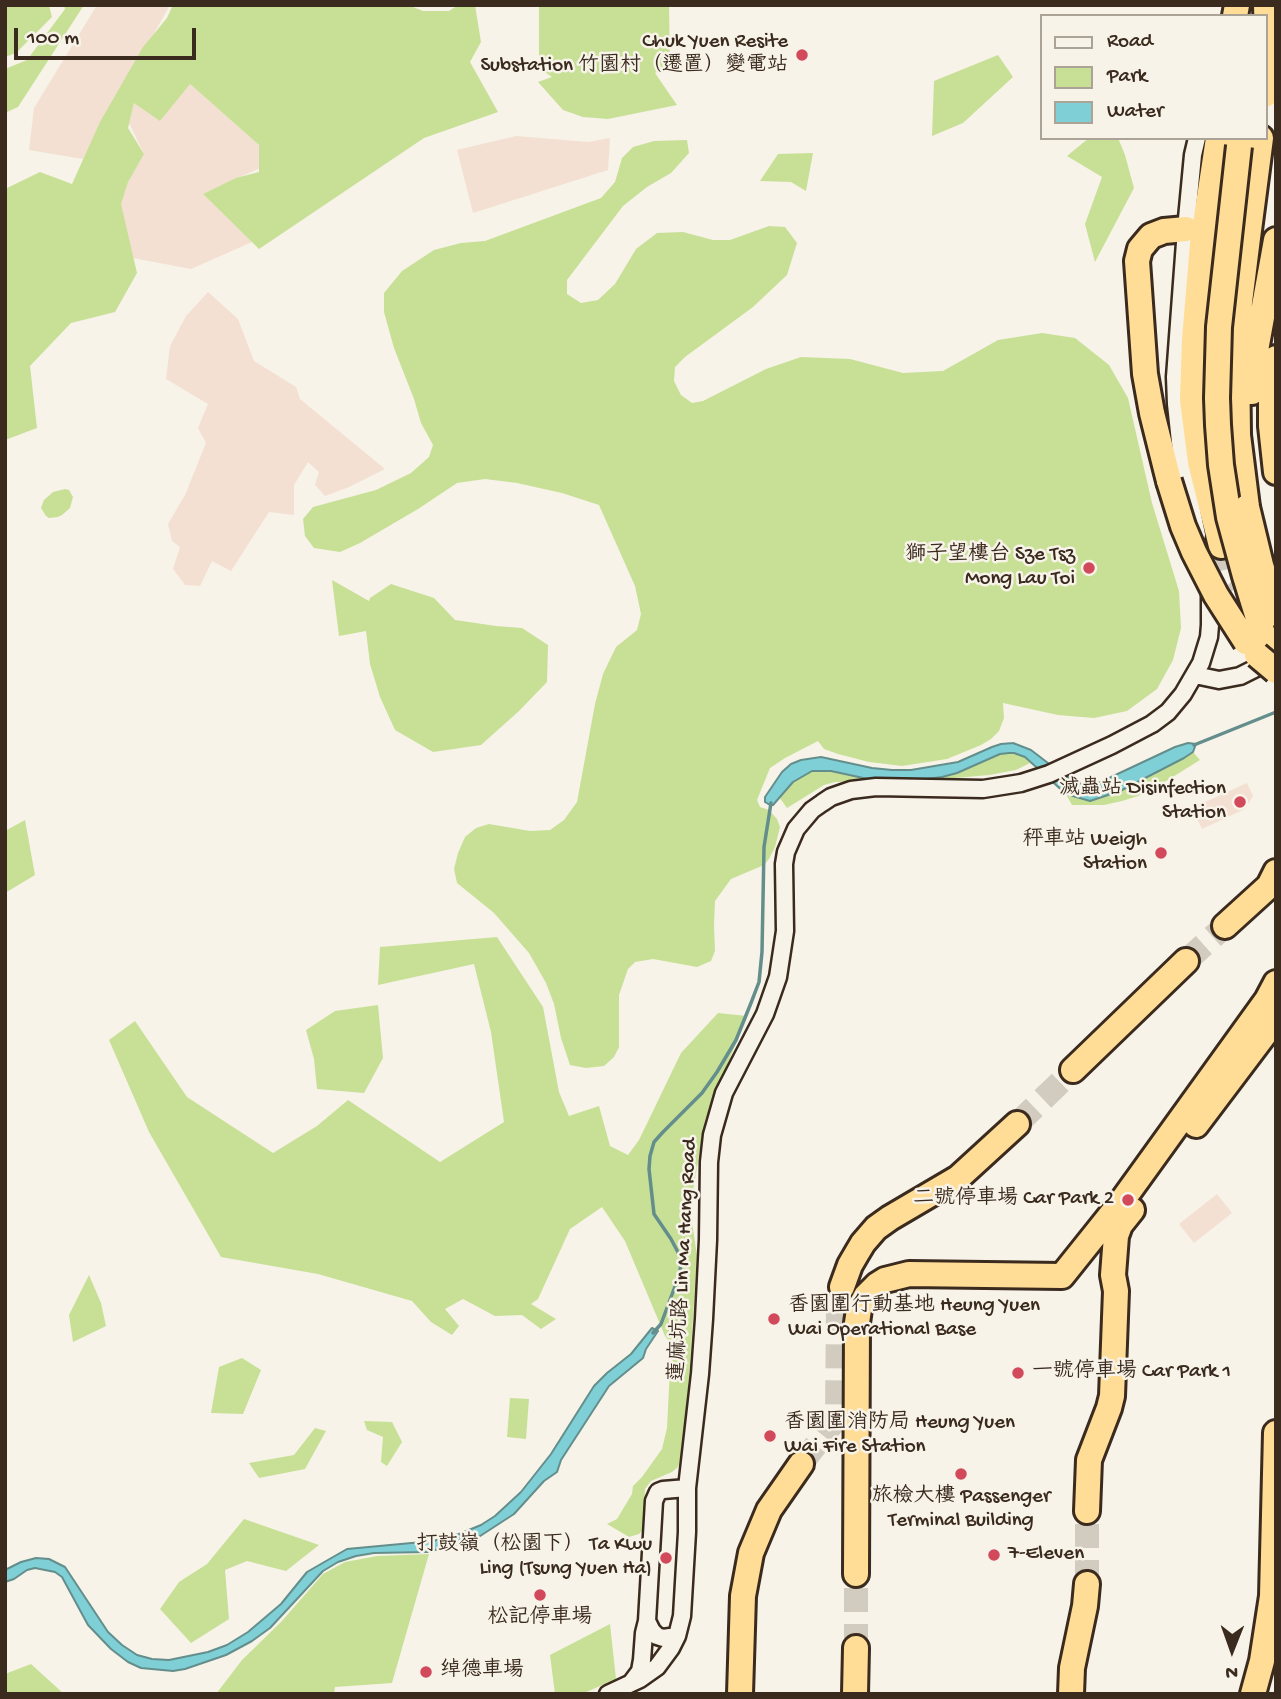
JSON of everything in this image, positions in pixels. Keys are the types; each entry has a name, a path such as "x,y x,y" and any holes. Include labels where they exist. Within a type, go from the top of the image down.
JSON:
{"highway":[{"path":"1211,549 1192,400 1202,244 1218,140"},
{"path":"1239,140 1219,327 1218,425 1223,478 1235,541 1269,668"},
{"path":"1261,140 1240,302 1236,405 1247,507 1276,614"},
{"path":"1186,229 1164,231 1151,236 1140,249 1137,261 1145,374 1152,413 1183,526 1212,587 1246,642 1269,668"},
{"path":"1258,497 1251,411 1253,367 1276,240"},
{"path":"1276,358 1271,402 1276,472"},
{"path":"1224,926 1269,886 1276,872"},
{"path":"1073,1069 1185,961"},
{"path":"856,1574 857,1323 859,1308 866,1296 885,1280 901,1275 929,1273 1062,1276 1122,1201 1267,1000 1276,983"},
{"path":"1087,1511 1089,1460 1112,1396 1116,1291 1113,1275 1116,1236 1120,1225 1276,1019"},
{"path":"842,1287 856,1253 876,1228 958,1178 1017,1124"},
{"path":"1253,1694 1262,1661 1272,1597 1276,1433"},
{"path":"740,1694 745,1575 762,1524 797,1470"},
{"path":"1071,1694 1072,1668 1087,1584"},
{"path":"856,1648 856,1694"}],"street":[{"path":"1197,140 1176,346 1176,404 1182,461 1211,549"},
{"name":"蓮麻坑路 Lin Ma Hang Road","path":"608,1694 627,1686 657,1667 677,1636 683,1608 687,1488 700,1374 712,1135 724,1093 765,1014 778,977 785,931 783,875 786,852 796,829 813,810 831,797 851,790 876,787 983,789 1009,786 1035,779 1087,756 1160,719 1184,694 1201,663 1209,637 1210,594"},
{"path":"1195,675 1219,680 1230,679 1269,668"},
{"path":"627,1686 640,1671 647,1621 653,1501 658,1492 663,1490 687,1488"},
{"path":"647,1621 657,1636 677,1636"}],"shaded area":[{"path":"97,5 170,5 83,159 29,150 34,108"},
{"path":"190,84 259,145 260,168 203,194 252,242 191,269 133,258 116,201 144,154 129,123 134,103"},
{"path":"516,136 588,142 610,138 608,170 473,213 457,150"},
{"path":"208,292 238,319 254,361 296,387 300,399 385,469 325,496 315,485 319,472 308,462 294,485 294,515 269,512 231,571 212,561 200,586 185,585 173,569 180,547 172,541 168,524 185,495 206,443 198,428 208,404 166,379 170,346 186,316"},
{"path":"1247,783 1253,796 1245,809 1202,829 1192,808"},
{"path":"1217,1194 1232,1213 1194,1243 1179,1224"}],"green space":[{"path":"5,5 49,5 52,17 16,53 5,57"},
{"path":"64,5 84,5 18,107 5,113 5,69 27,60 65,9"},
{"path":"173,5 408,5 423,11 449,11 458,5 475,5 481,42 470,62 498,112 424,138 259,249 203,194 236,178 259,172 259,145 190,84 160,121 134,103 128,128 144,154 128,182 121,204 137,273 115,312 71,323 30,366 37,428 5,440 5,189 40,172 72,184 100,122 143,47 167,18"},
{"path":"539,5 669,5 670,65 655,73 677,105 608,119 583,117 563,110 538,82 552,77 539,68"},
{"path":"998,55 1013,77 963,123 932,136 934,81"},
{"path":"687,140 689,153 671,173 623,206 567,280 567,294 581,303 598,300 615,284 636,249 657,233 683,232 713,240 730,240 769,226 785,227 797,243 787,275 753,307 675,367 674,381 681,395 692,403 703,401 766,369 801,357 850,359 903,373 943,371 998,340 1042,333 1075,338 1109,365 1128,398 1152,503 1179,591 1181,628 1173,660 1157,689 1127,711 1094,718 1058,715 1003,703 1004,718 999,731 991,739 947,759 902,766 869,762 824,749 818,741 770,768 757,800 760,807 769,810 777,819 780,827 775,847 764,865 731,879 715,901 715,951 711,961 697,967 653,959 635,962 628,969 619,995 619,1047 614,1057 604,1066 586,1068 570,1065 554,1004 529,953 494,913 457,883 454,869 465,837 476,828 489,824 530,831 550,830 564,820 577,802 603,674 616,647 637,630 641,614 635,586 599,505 517,483 485,479 457,483 418,509 340,552 314,548 305,536 303,519 313,507 376,490 411,473 429,457 433,445 421,423 384,312 384,293 402,271 434,250 461,243 485,241 601,198 615,182 622,158 633,147 654,141"},
{"path":"1087,140 1119,140 1134,188 1095,262 1085,224 1102,177 1067,156"},
{"path":"813,153 806,191 791,182 760,181 778,154"},
{"path":"69,490 73,497 70,508 58,517 49,518 41,508 44,500 53,492"},
{"path":"332,580 369,601 391,584 434,598 455,620 522,628 548,645 547,682 481,745 433,752 395,730 380,697 370,664 366,631 339,636"},
{"path":"1193,752 1200,760 1138,796 1104,805 1072,805 1066,794 1090,801 1120,791"},
{"path":"1014,753 1025,757 1030,763 1016,770 989,775 932,780 835,782 824,785 787,808 779,797 793,782 811,771 831,771 868,779 917,780 963,770 1000,754"},
{"path":"25,820 35,875 5,893 5,831"},
{"path":"497,937 543,1007 559,1092 569,1116 599,1106 610,1146 628,1155 639,1140 681,1053 718,1013 747,1016 705,1120 690,1209 697,1255 690,1365 682,1456 678,1467 651,1481 645,1489 643,1530 629,1537 607,1524 617,1519 632,1494 633,1486 662,1449 667,1428 670,1368 673,1359 689,1364 665,1336 625,1241 602,1207 570,1229 538,1299 531,1304 556,1319 541,1329 522,1315 495,1316 463,1299 445,1309 459,1326 452,1335 431,1322 412,1301 318,1274 221,1257 149,1132 109,1040 135,1021 187,1097 273,1153 317,1126 348,1100 440,1162 504,1122 491,1032 474,964 378,985 380,947"},
{"path":"378,1005 383,1058 364,1093 317,1089 314,1059 306,1030 335,1011"},
{"path":"89,1275 101,1303 106,1326 73,1342 69,1315"},
{"path":"242,1358 261,1370 243,1414 211,1413 219,1367"},
{"path":"510,1398 529,1399 526,1439 507,1437"},
{"path":"364,1421 392,1422 402,1442 387,1466 381,1462 383,1437 367,1430"},
{"path":"315,1428 326,1431 305,1469 259,1478 249,1463 294,1455"},
{"path":"244,1519 319,1545 286,1571 247,1561 225,1570 229,1619 191,1643 160,1609 179,1582 207,1564"},
{"path":"429,1554 392,1683 335,1687 334,1694 216,1694 242,1660 281,1622 323,1574 345,1562 377,1556"},
{"path":"610,1624 616,1679 582,1694 555,1694 550,1655"},
{"path":"31,1664 64,1694 5,1694 5,1674"}],"water":[{"path":"1013,743 1031,750 1075,782 1092,786 1175,747 1188,743 1196,744 1193,752 1184,758 1120,791 1090,801 1066,794 1025,757 1009,753 1000,754 957,773 917,780 868,779 831,771 812,771 793,782 773,805 765,802 765,797 782,772 801,760 821,757 872,768 911,770 958,762 992,747"},
{"path":"652,1328 658,1331 643,1358 609,1386 561,1460 557,1472 544,1481 514,1514 474,1540 427,1552 374,1553 338,1562 323,1571 270,1628 226,1655 173,1671 141,1668 111,1649 88,1625 62,1577 55,1572 35,1568 5,1582 5,1570 36,1558 49,1559 65,1567 108,1632 137,1655 169,1660 227,1645 248,1632 281,1604 307,1572 347,1549 433,1541 459,1534 495,1516 521,1492 551,1454 594,1386 631,1354"}],"waterway":[{"path":"1194,745 1276,712"},
{"path":"653,1333 661,1324 680,1273 681,1258 654,1214 650,1156 654,1142 702,1093 717,1072 736,1040 759,982 764,847 771,803"}],"tunnel":[{"path":"1221,546 1228,571 1240,583"},
{"path":"1186,961 1225,926"},
{"path":"1017,1124 1073,1070"},
{"path":"801,1464 837,1418 838,1304 842,1287"},
{"path":"1087,1511 1087,1584"},
{"path":"856,1574 856,1648"}],"place":[{"name":"Chuk Yuen Resite Substation 竹園村（遷置）變電站","path":"802,55"},
{"name":"獅子望樓台 Sze Tsz Mong Lau Toi","path":"1089,568"},
{"name":"滅蟲站 Disinfection Station","path":"1240,802"},
{"name":"秤車站 Weigh Station","path":"1161,853"},
{"name":"二號停車場 Car Park 2","path":"1128,1200"},
{"name":"香園圍行動基地 Heung Yuen Wai Operational Base","path":"774,1319"},
{"name":"一號停車場 Car Park 1","path":"1018,1373"},
{"name":"香園圍消防局 Heung Yuen Wai Fire Station","path":"770,1436"},
{"name":"旅檢大樓 Passenger Terminal Building","path":"961,1474"},
{"name":"7-Eleven","path":"994,1555"},
{"name":"打鼓嶺（松園下） Ta Kwu Ling (Tsung Yuen Ha)","path":"666,1558"},
{"name":"松記停車場","path":"540,1595"},
{"name":"绰德車場","path":"426,1672"}]}
